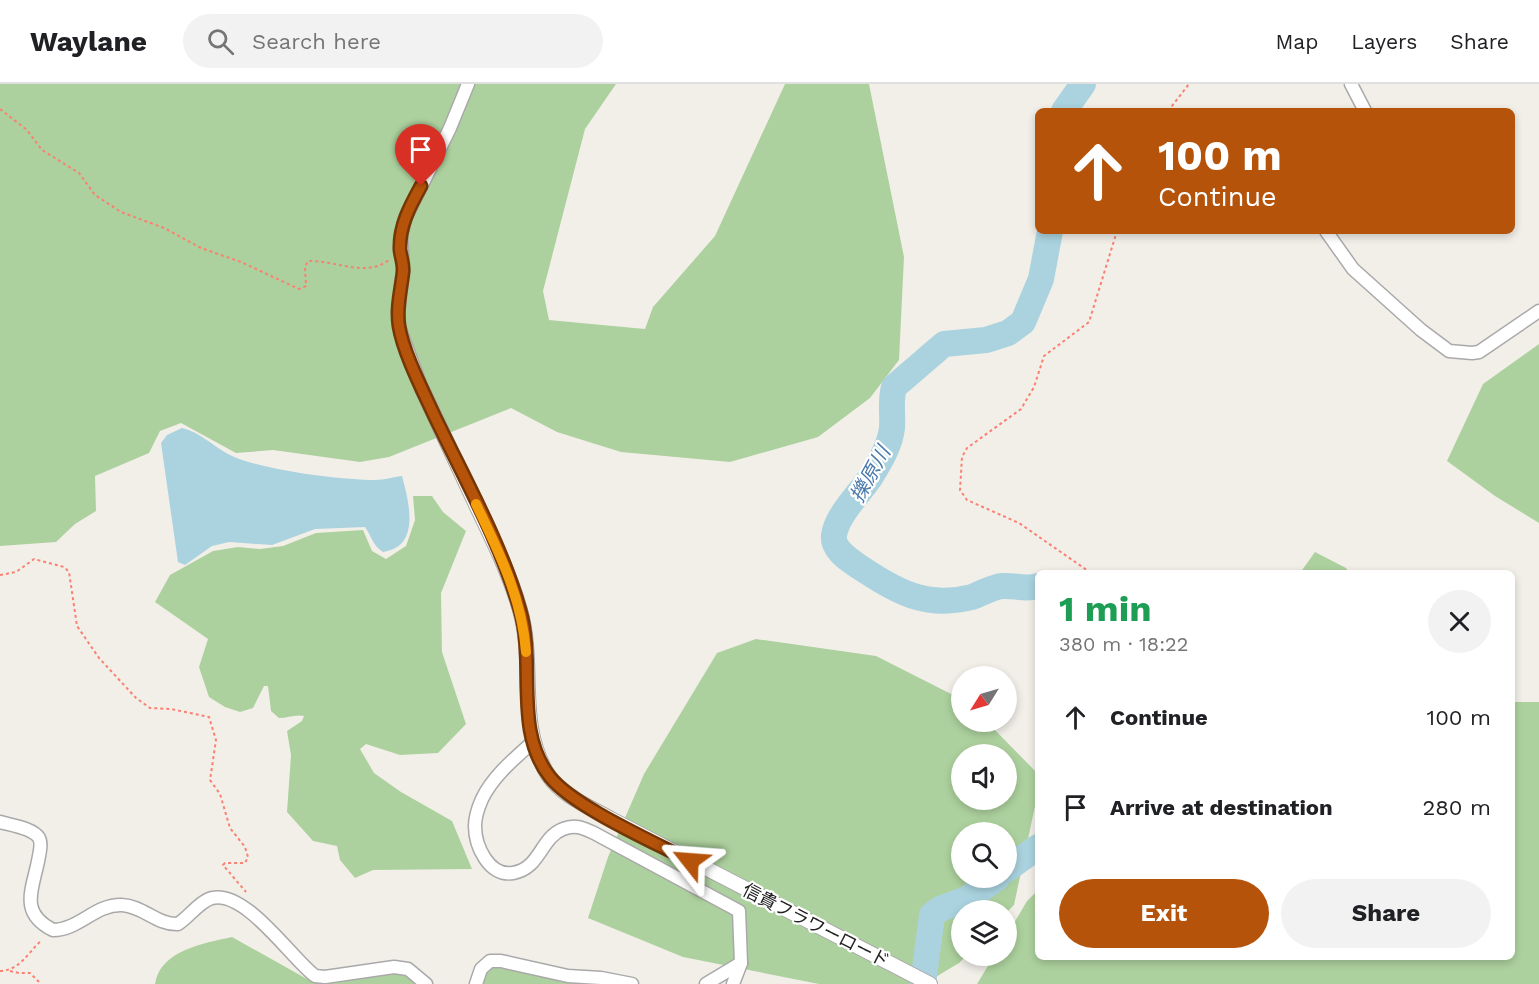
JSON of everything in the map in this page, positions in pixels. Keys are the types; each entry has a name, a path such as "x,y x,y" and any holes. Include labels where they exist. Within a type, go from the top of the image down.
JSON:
{"street":[{"path":"422,389 399,327 398,312 403,272 400,251 405,219 450,128 468,84"},
{"path":"1351,84 1363,108"},
{"path":"1328,234 1353,269 1389,304 1449,351 1479,352 1539,311"},
{"name":"信貴フラワーロード","path":"422,389 509,575 521,613 526,649 529,724 549,777 575,799 930,984"},
{"path":"534,741 494,781 483,797 476,814 475,828 478,844 490,865 502,873 515,873 537,859 547,840 562,829 578,826 594,832 739,911 741,963 733,984"},
{"path":"0,822 37,836 40,841 37,868 29,901 37,919 53,930 74,926 99,910 123,905 136,908 163,922 178,924 207,901 221,898 243,906 315,976 325,977 394,967 408,969 426,984"},
{"path":"476,984 481,969 490,962 501,961 568,976 602,978 632,984"},
{"path":"706,984 741,963"}],"path":[{"path":"1170,108 1189,84"},
{"path":"0,109 27,130 42,150 79,173 95,195 112,206 164,228 201,249 275,277 290,287 299,289 306,286 304,267 308,261 325,260 350,268 378,268 400,251"},
{"path":"1087,570 1019,523 967,500 960,490 962,457 967,448 1021,409 1034,387 1044,356 1089,322 1116,234"},
{"path":"0,575 16,572 34,559 64,567 69,572 77,626 99,658 136,698 150,708 171,709 209,717 216,740 210,780 220,794 230,828 246,847 248,857 245,863 225,863 223,865 248,895"},
{"path":"0,971 9,970 24,960 29,951 53,930"},
{"path":"9,970 19,974 30,973 41,984"}],"green space":[{"path":"0,84 616,84 585,129 543,291 549,320 645,329 653,307 715,236 785,84 869,84 904,257 899,360 870,398 818,437 730,462 621,452 557,432 511,408 389,457 360,462 273,450 236,453 181,423 160,431 149,453 95,476 96,511 75,524 56,542 0,546"},
{"path":"1539,344 1539,523 1495,496 1447,461 1483,384"},
{"path":"413,496 432,496 443,512 466,531 441,593 442,652 466,724 438,753 400,755 366,744 360,749 374,773 401,792 452,821 472,869 373,870 355,878 340,860 337,846 313,841 287,812 291,755 287,731 302,721 304,716 279,718 271,711 268,686 264,686 253,708 240,712 225,707 209,697 199,667 208,639 155,602 170,575 213,551 238,547 260,549 283,546 316,533 363,530 372,551 386,559 406,546 415,520"},
{"path":"1315,552 1347,570 1302,570"},
{"path":"756,639 876,656 951,694 951,732 997,732 1009,744 951,744 951,810 1017,810 1017,753 1035,771 1035,806 1015,900 951,900 951,966 954,966 924,984 819,984 683,957 588,918 608,857 644,774 717,653"},
{"path":"1515,702 1539,702 1539,984 977,984 988,966 1017,966 1017,918 1027,901 1035,893 1035,960 1515,960"},
{"path":"232,937 307,979 339,981 398,973 417,980 420,984 155,984 165,963 174,956 209,942"},
{"path":"497,964 608,984 480,984 485,972"}],"water":[{"path":"182,428 195,433 230,455 261,465 342,478 382,480 402,476 409,510 408,533 403,542 383,552 375,544 365,527 315,529 272,545 229,542 212,546 185,565 178,562 161,443 167,435"}],"waterway":[{"name":"擽原川","path":"1066,108 1083,84"},
{"name":"擽原川","path":"1035,587 998,587 972,597 955,600 925,599 898,590 845,557 838,549 834,535 839,520 870,478 887,448 892,428 894,387 944,344 986,340 1008,333 1023,322 1041,279 1049,234"},
{"name":"擽原川","path":"1017,862 1035,849"},
{"name":"擽原川","path":"923,984 932,915 940,909 967,899 983,888"}],"slow traffic":[{"path":"476,504 509,575 521,613 526,652"}],"route":[{"path":"421,186 405,219 401,236 400,251 403,272 398,312 399,327 422,389 509,575 521,613 526,649 527,709 529,724 540,759 549,777 575,799 690,861"}]}
